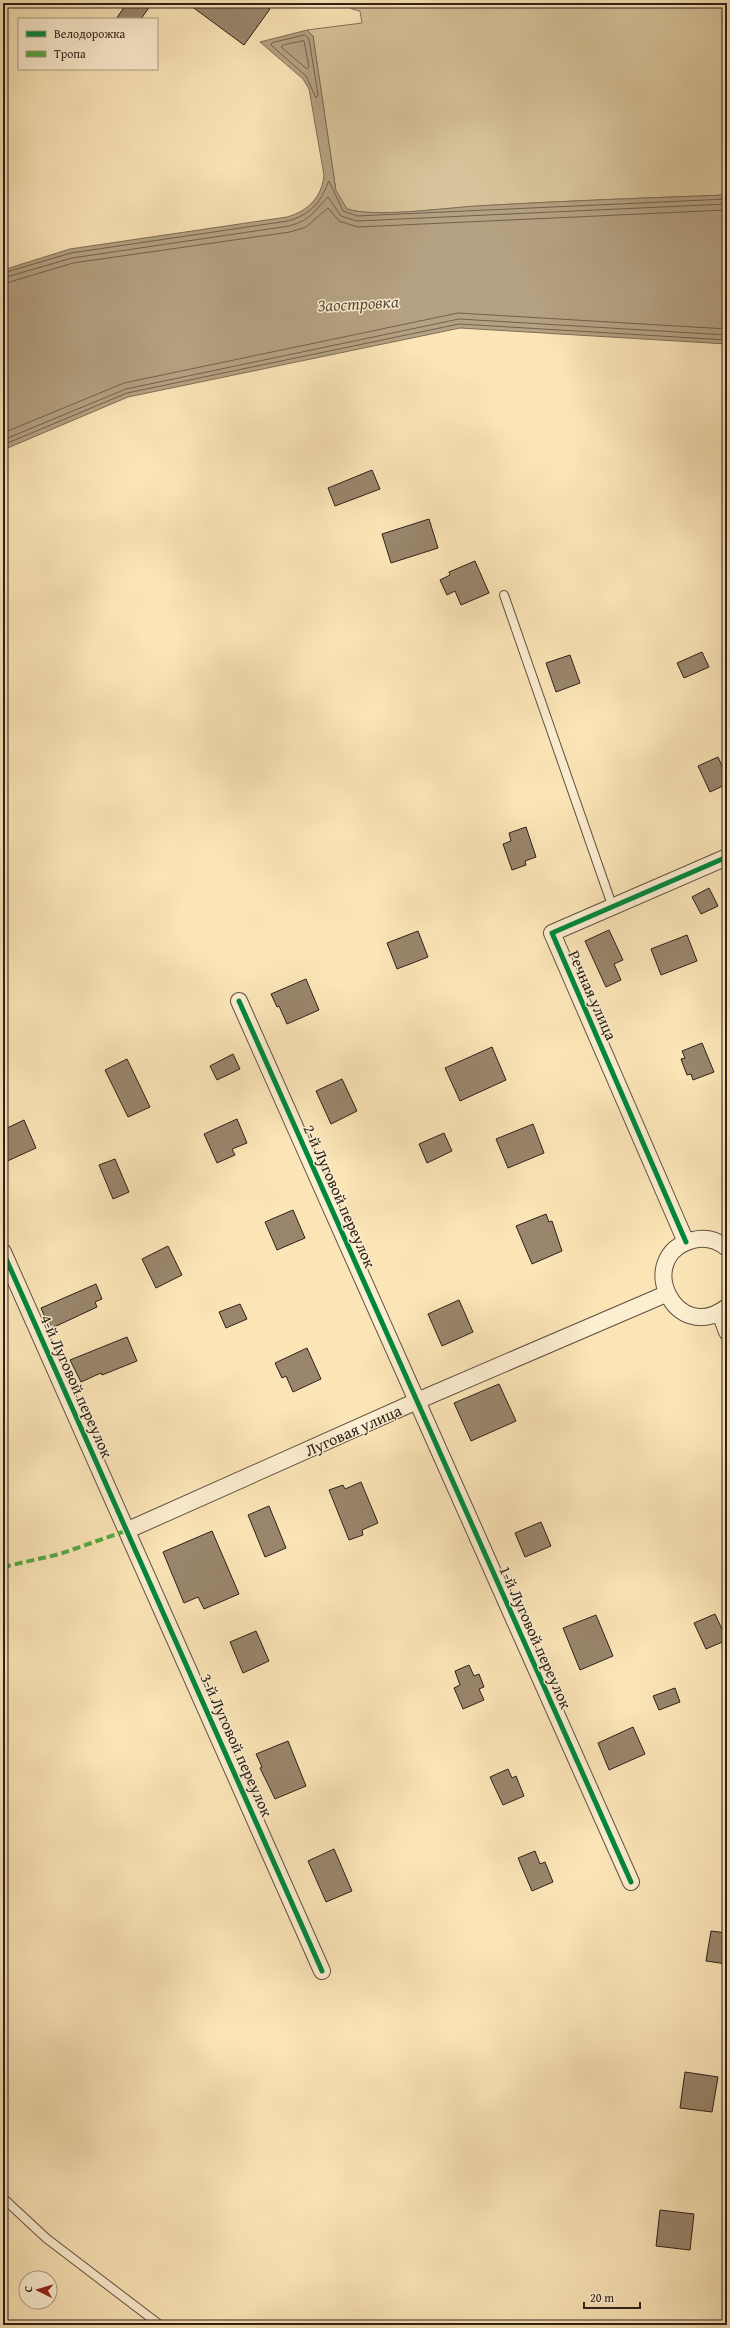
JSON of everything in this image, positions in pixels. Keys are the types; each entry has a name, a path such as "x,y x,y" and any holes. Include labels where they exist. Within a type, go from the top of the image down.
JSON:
{"street":[{"name":"Речная улица","path":"686,1242 552,933 613,908 727,857"},
{"name":"2-й Луговой переулок","path":"239,1001 418,1401"},
{"path":"727,1248 711,1239 698,1238 686,1242 676,1248 666,1264 663,1282 666,1294 673,1305 683,1312 695,1316 708,1317 723,1310 727,1332"},
{"name":"4-й Луговой переулок","path":"3,1252 128,1530"},
{"name":"Луговая улица","path":"128,1530 418,1401 666,1294"},
{"name":"1-й Луговой переулок","path":"418,1401 630,1882"},
{"name":"3-й Луговой переулок","path":"128,1530 322,1971"}],"lane":[{"path":"504,596 613,908"},
{"path":"3,2198 46,2238 160,2325"}],"shaded area":[{"path":"344,3 727,3 727,195 510,204 393,213 360,212 347,209 336,191 313,36 307,30 362,23 360,11 352,9"}],"water":[{"name":"Заостровка","path":"307,30 313,36 336,191 347,209 359,212 391,213 507,204 727,195 727,344 460,328 128,397 3,450 3,270 70,249 287,217 301,211 313,202 323,183 324,175 309,89 303,79 260,42"}],"building":[{"path":"127,3 152,3 142,18 117,18"},
{"path":"187,3 262,3 270,9 244,45"},
{"path":"372,470 380,489 335,506 328,488"},
{"path":"429,519 438,548 391,563 382,534"},
{"path":"475,561 489,593 461,605 455,591 447,595 440,580 450,575 449,572"},
{"path":"702,652 709,667 684,678 677,663"},
{"path":"570,655 580,683 556,692 546,663"},
{"path":"718,757 727,777 727,784 710,792 698,766"},
{"path":"526,827 536,857 525,861 526,865 512,870 503,844 511,841 509,833"},
{"path":"709,888 718,906 701,914 692,897"},
{"path":"609,930 623,960 614,964 621,980 606,987 585,941"},
{"path":"418,931 428,957 397,969 387,943"},
{"path":"687,935 697,961 661,975 651,949"},
{"path":"306,979 319,1010 287,1024 279,1006 277,1007 271,994"},
{"path":"702,1043 714,1072 693,1080 691,1074 687,1075 681,1059 685,1058 682,1051"},
{"path":"492,1047 506,1080 460,1101 445,1068"},
{"path":"233,1054 240,1069 217,1080 210,1066"},
{"path":"127,1059 150,1107 128,1117 105,1070"},
{"path":"342,1079 357,1111 331,1124 316,1091"},
{"path":"237,1119 247,1143 232,1149 235,1155 217,1163 204,1134"},
{"path":"24,1120 36,1148 3,1163 3,1130"},
{"path":"533,1124 544,1153 508,1168 496,1139"},
{"path":"444,1133 452,1151 427,1163 419,1144"},
{"path":"115,1159 129,1192 113,1199 99,1165"},
{"path":"293,1210 305,1238 277,1250 265,1222"},
{"path":"546,1214 549,1222 552,1221 562,1251 532,1264 516,1226"},
{"path":"168,1246 182,1275 156,1288 142,1259"},
{"path":"96,1284 102,1299 95,1302 97,1307 50,1329 41,1308"},
{"path":"459,1300 473,1332 442,1346 428,1314"},
{"path":"240,1304 247,1319 226,1328 219,1312"},
{"path":"127,1337 137,1361 102,1375 101,1373 81,1382 70,1360"},
{"path":"307,1348 321,1379 293,1392 286,1376 282,1378 275,1363"},
{"path":"499,1384 516,1421 471,1441 454,1403"},
{"path":"361,1482 378,1523 362,1530 363,1535 349,1540 329,1490 343,1485 345,1489"},
{"path":"269,1506 286,1548 265,1557 248,1515"},
{"path":"541,1522 551,1546 525,1557 515,1533"},
{"path":"212,1531 239,1594 204,1609 198,1597 184,1603 163,1552"},
{"path":"715,1614 727,1640 706,1649 694,1623"},
{"path":"596,1615 613,1656 580,1670 563,1628"},
{"path":"256,1631 269,1661 243,1673 230,1642"},
{"path":"469,1665 474,1676 479,1674 484,1687 479,1689 484,1700 463,1709 454,1688 460,1685 455,1671"},
{"path":"675,1688 680,1702 659,1710 653,1696"},
{"path":"633,1727 645,1754 609,1770 598,1743"},
{"path":"288,1741 306,1786 275,1799 260,1768 262,1767 256,1754"},
{"path":"508,1769 512,1778 516,1776 524,1796 503,1805 490,1777"},
{"path":"334,1849 352,1891 326,1902 308,1861"},
{"path":"535,1851 540,1864 545,1862 553,1882 532,1891 518,1858"},
{"path":"711,1931 727,1933 727,1964 706,1961"},
{"path":"685,2072 718,2077 712,2112 680,2108"},
{"path":"660,2210 694,2214 690,2250 656,2246"}],"marked path":[{"path":"3,1567 60,1554 128,1530"}],"cycle path":[{"path":"686,1242 552,933 727,857"},
{"path":"239,1001 631,1882"},
{"path":"3,1252 322,1971"}]}
